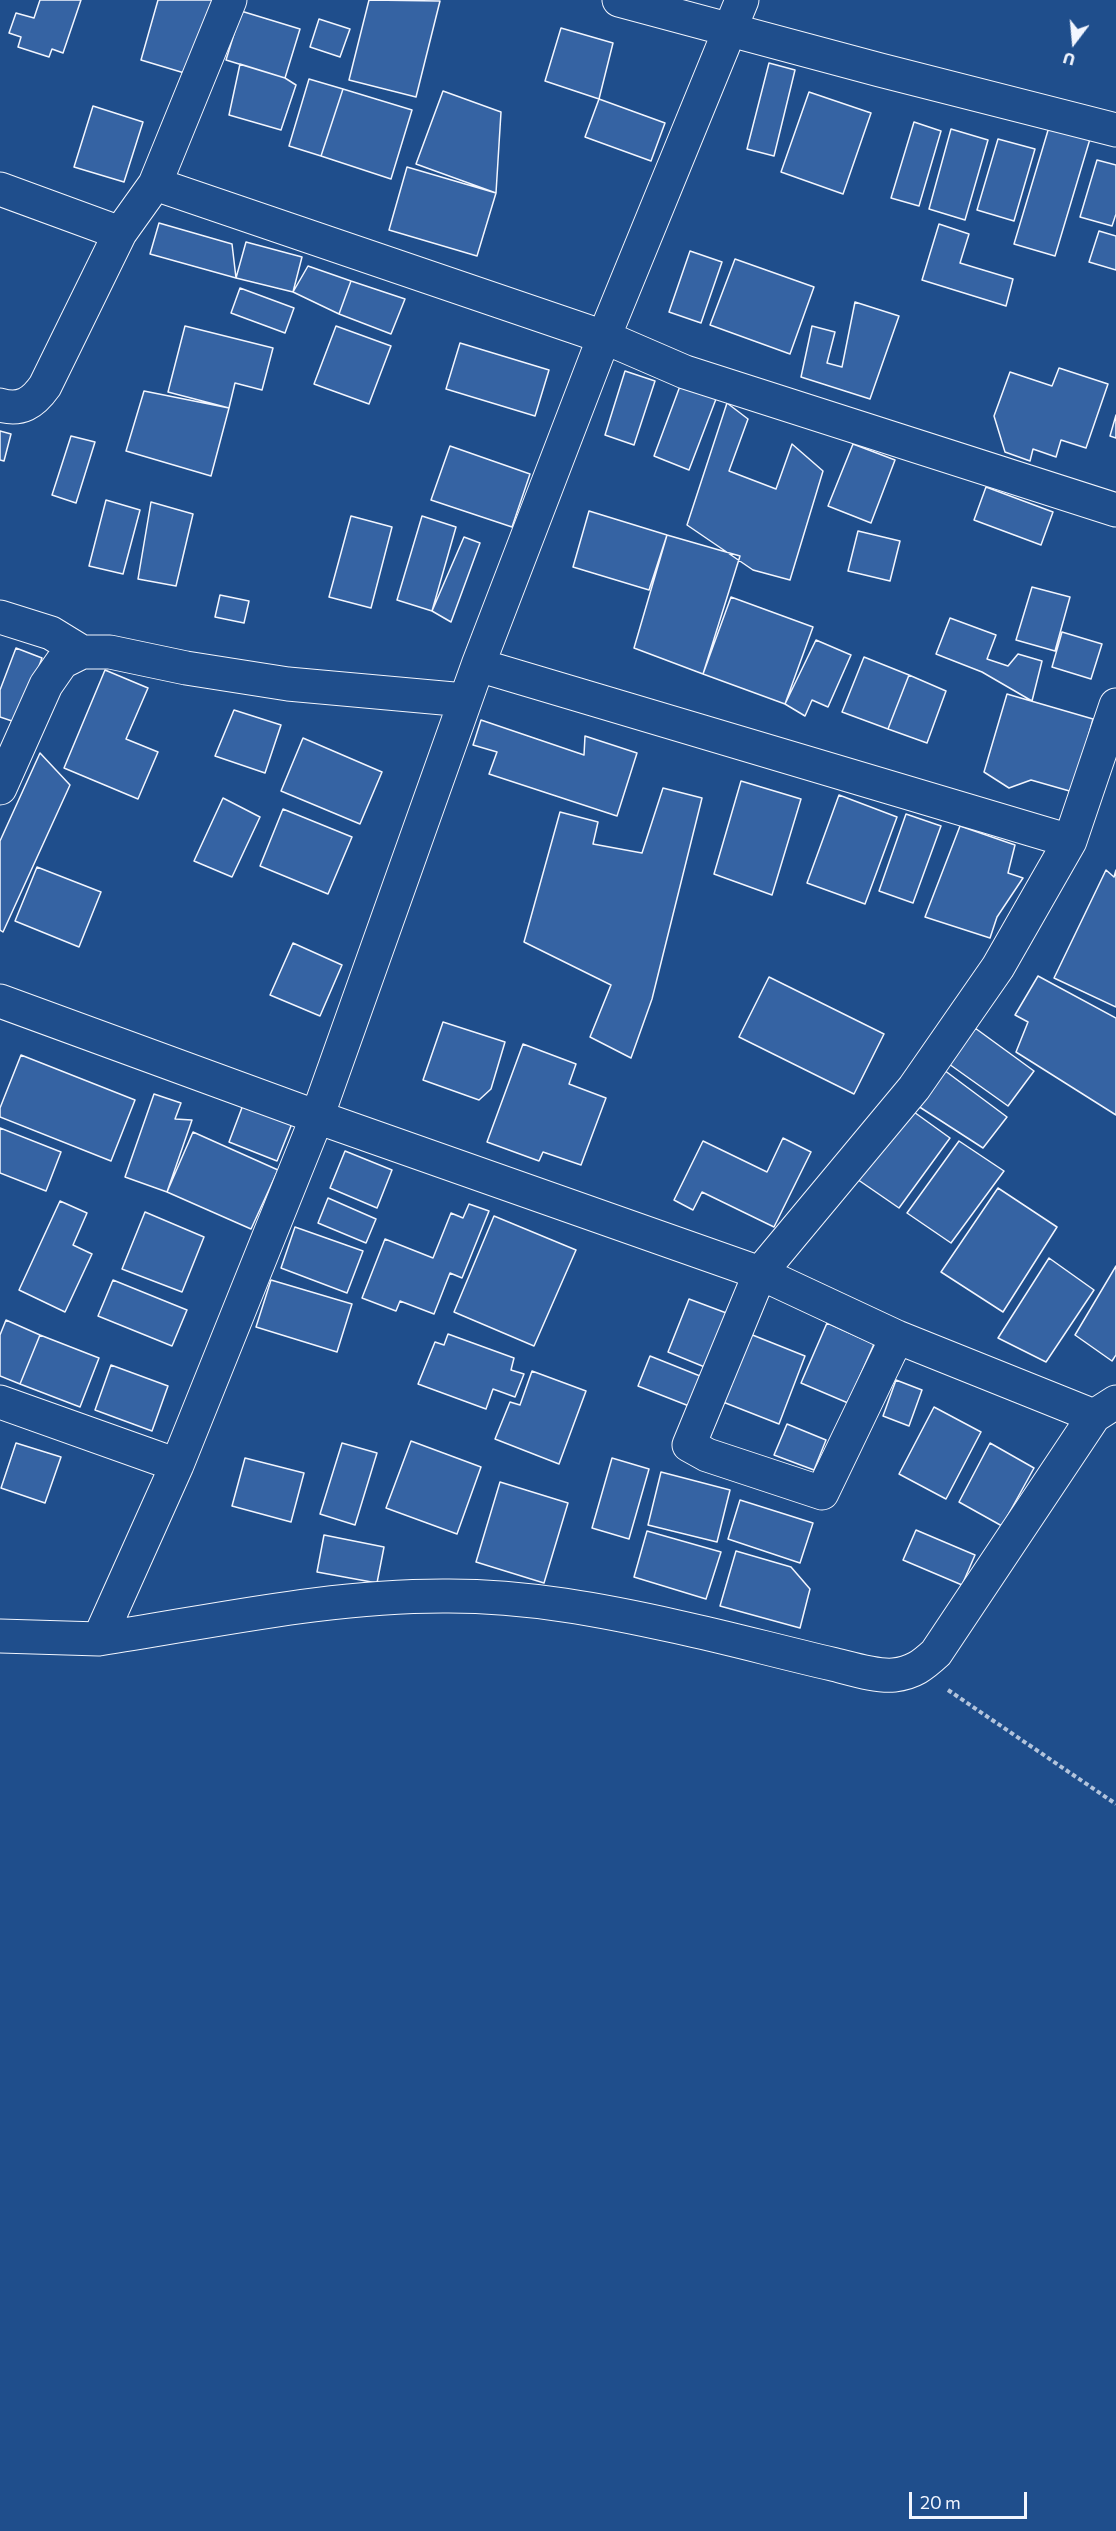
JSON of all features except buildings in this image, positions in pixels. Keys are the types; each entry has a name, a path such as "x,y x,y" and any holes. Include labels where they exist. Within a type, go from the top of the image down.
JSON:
{"street":[{"path":"0,405 11,408 25,405 36,399 45,386 120,233 155,184 230,0"},
{"path":"619,0 730,31 1116,130"},
{"path":"99,1639 177,1465 317,1117 477,665 604,337 742,0"},
{"path":"155,184 604,337 685,372 1116,510"},
{"path":"0,189 120,233"},
{"path":"0,617 51,633 82,652"},
{"path":"0,788 46,685 62,662 82,652 110,652 186,668 288,684 465,700"},
{"path":"477,665 1070,841"},
{"path":"897,1337 822,1493 707,1455 689,1445 760,1273 914,1088 998,967 1070,841 1116,705"},
{"path":"0,1001 317,1117 760,1273 897,1337 1105,1409 936,1653 918,1670 892,1675 852,1669 636,1618 552,1602 481,1597 359,1599 264,1611 99,1639 0,1636"},
{"path":"0,1402 177,1465"}],"path":[{"path":"918,1670 1116,1804"}]}
